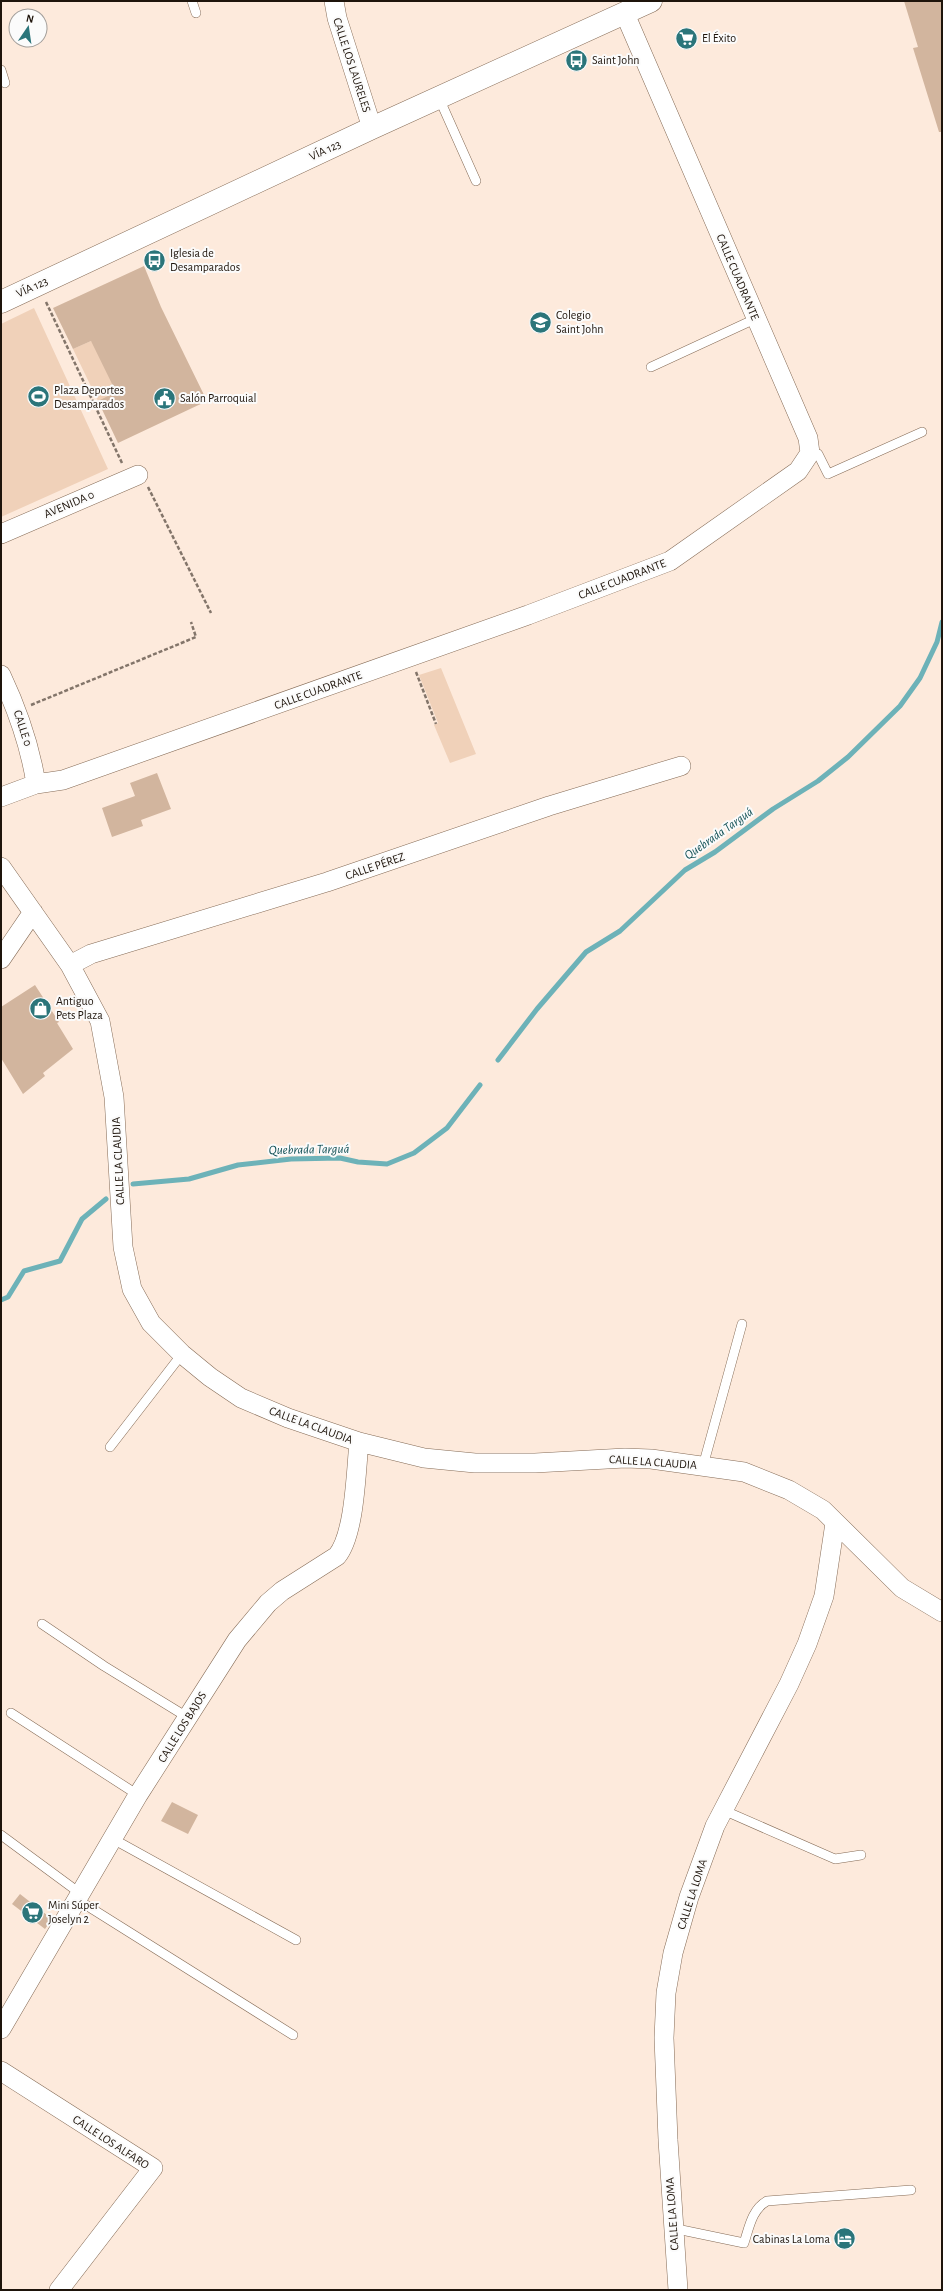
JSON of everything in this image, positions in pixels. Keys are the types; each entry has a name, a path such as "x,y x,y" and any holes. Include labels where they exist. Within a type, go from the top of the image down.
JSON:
{"main road":[{"name":"VÍA 123","path":"1,302 372,128 651,1"}],"street":[{"name":"CALLE LOS LAURELES","path":"334,1 337,18 372,128"},
{"name":"CALLE CUADRANTE","path":"1,797 36,784 64,780 528,615 670,561 798,471 810,453 808,438 755,319 625,14"},
{"name":"AVENIDA 0","path":"1,534 134,477"},
{"name":"CALLE 0","path":"1,675 18,710 29,744 36,784"},
{"name":"CALLE PÉREZ","path":"70,965 91,954 327,882 549,806 681,766"},
{"name":"CALLE LA CLAUDIA","path":"1,867 70,965 100,1021 106,1045 114,1096 123,1247 128,1277 138,1302 151,1323 182,1354 210,1377 241,1398 288,1418 359,1442 424,1458 459,1462 535,1463 624,1458 703,1466 744,1472 776,1484 823,1510 902,1588 942,1612"},
{"path":"1,959 34,912"},
{"name":"CALLE LOS BAJOS","path":"4,2017 80,1897 138,1795 237,1640 268,1603 282,1591 337,1556 343,1548 349,1529 359,1442"},
{"name":"CALLE LA LOMA","path":"678,2290 672,2228 665,2054 666,1993 673,1953 689,1897 715,1826 790,1684 807,1644 824,1596 835,1523"},
{"name":"CALLE LOS ALFARO","path":"1,2071 153,2168 58,2290"}],"lane":[{"path":"192,1 196,13"},
{"path":"1,70 5,83"},
{"path":"439,98 476,181"},
{"path":"652,367 755,319"},
{"path":"810,453 818,454 828,474 922,432"},
{"path":"703,1466 742,1324"},
{"path":"110,1447 182,1354"},
{"path":"42,1624 104,1666 187,1717"},
{"path":"11,1713 138,1795"},
{"path":"723,1810 836,1859 861,1855"},
{"path":"1,1835 80,1897 293,2035"},
{"path":"113,1839 296,1940"},
{"path":"672,2228 744,2244 754,2214 759,2205 767,2201 911,2190"}],"path":[{"path":"38,285 134,477 146,482 211,613"},
{"path":"18,710 196,637 191,622"},
{"path":"416,672 436,724"}],"shaded area":[{"name":"Plaza Deportes Desamparados","path":"34,308 108,469 1,517 1,324"},
{"path":"91,341 147,385 98,401 73,349"},
{"path":"441,668 476,754 450,763 434,725 438,723 419,675"}],"building":[{"path":"904,1 942,1 942,132 939,132 913,48 918,47"},
{"path":"144,266 161,307 207,401 118,443 98,401 116,392 91,341 73,349 53,308"},
{"path":"157,773 171,809 141,820 143,826 112,837 102,808 135,796 130,783"},
{"path":"35,985 59,1022 57,1023 73,1049 43,1073 45,1076 23,1094 1,1058 1,1007"},
{"path":"172,1802 198,1815 188,1834 161,1821"},
{"name":"Mini Súper Joselyn 2","path":"20,1894 52,1919 45,1929 12,1904"}],"waterway":[{"name":"Quebrada Targuá","path":"498,1060 537,1009 586,952 620,931 685,870 715,852 773,809 818,781 848,757 900,706 920,678 937,642 942,622"},
{"name":"Quebrada Targuá","path":"133,1184 189,1179 238,1165 291,1159 340,1158 358,1162 387,1164 414,1153 447,1128 480,1085"},
{"name":"Quebrada Targuá","path":"1,1300 8,1297 24,1271 60,1261 82,1219 106,1199"}],"place":[{"name":"El Éxito","path":"686,38"},
{"name":"Saint John","path":"576,60"},
{"name":"Iglesia de Desamparados","path":"155,260"},
{"name":"Colegio Saint John","path":"541,322"},
{"name":"Plaza Deportes Desamparados","path":"38,397"},
{"name":"Salón Parroquial","path":"165,398"},
{"name":"Antiguo Pets Plaza","path":"40,1008"},
{"name":"Mini Súper Joselyn 2","path":"33,1912"},
{"name":"Cabinas La Loma","path":"845,2239"}]}
